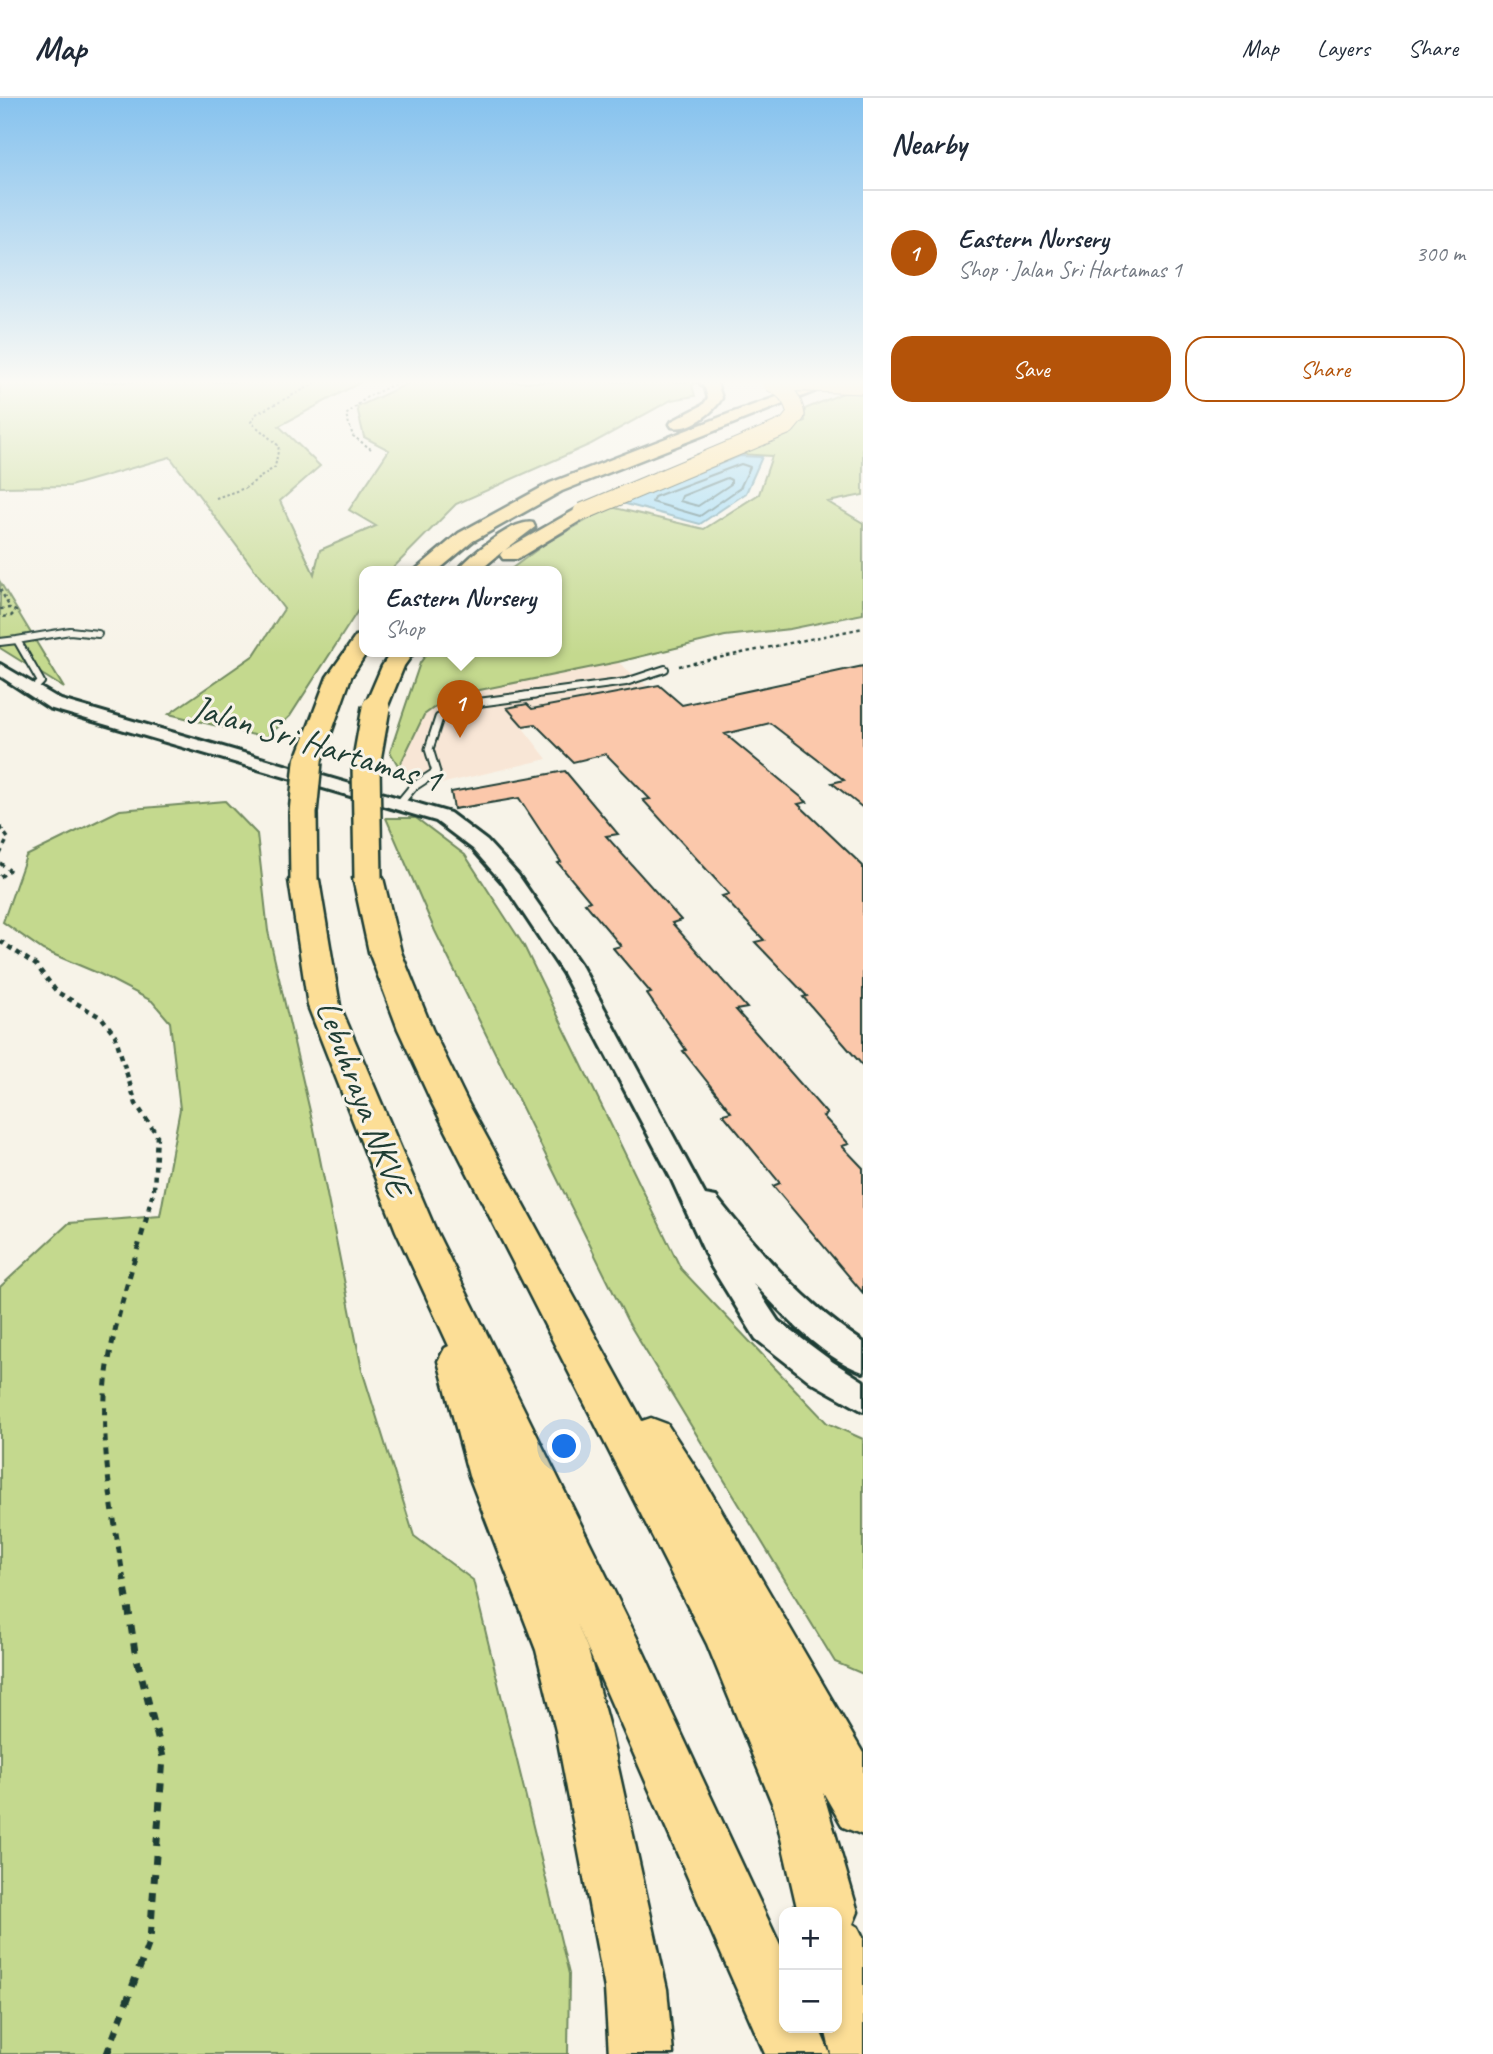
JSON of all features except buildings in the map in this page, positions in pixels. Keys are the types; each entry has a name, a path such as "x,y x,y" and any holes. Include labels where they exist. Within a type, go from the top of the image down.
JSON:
{"highway":[{"path":"412,566 426,551 490,504 557,473"},
{"path":"431,566 467,537 556,487 591,473"},
{"path":"473,566 487,553 557,507 632,473"},
{"path":"496,566 537,537 582,512 674,473"},
{"name":"Lebuhraya NKVE","path":"359,648 339,677 308,762 303,813 304,880 324,1006 434,1270"},
{"name":"Lebuhraya NKVE","path":"399,657 376,708 366,765 368,878 385,952 415,1029 450,1103 522,1239"},
{"path":"522,1239 686,1495 863,1807"},
{"path":"522,1239 726,1627 802,1808 827,1907"},
{"path":"434,1270 618,1654 779,2013"},
{"path":"434,1270 492,1476 562,1650 580,1717 636,1989 641,2054"},
{"path":"842,1968 863,2053"},
{"path":"788,2033 798,2054"}],"street":[{"name":"Jalan Sri Hartamas 1","path":"0,670 55,704 443,817 480,845 511,879 574,972 684,1178 721,1258 766,1329 822,1372 863,1397"},
{"name":"Jalan Sri Hartamas 1","path":"684,1178 762,1274 819,1329 863,1359"}],"lane":[{"path":"0,642 70,631 98,634"},
{"path":"17,640 41,682 33,690"},
{"path":"399,804 413,786 436,772 429,749 439,718 482,702 626,682 665,669"}],"path":[{"path":"216,498 245,488 266,473"},
{"path":"0,589 15,613 1,618"},
{"path":"0,609 10,608"},
{"path":"665,669 863,628"},
{"path":"0,827 8,838 0,854"},
{"path":"0,863 9,870 0,877"},
{"path":"0,941 36,965 57,992 102,1017 115,1035 136,1104 157,1135 154,1189 116,1332 105,1395 110,1492 135,1652 163,1757 150,1940 107,2054"}],"shaded area":[{"path":"618,662 663,699 523,728 547,759 436,785 399,767 424,715 450,696"}],"green space":[{"path":"0,473 114,473 70,486 0,487"},
{"path":"182,473 312,473 280,501 314,574 320,550 376,526 349,510 373,473 525,473 456,504 395,566 359,566 359,609 290,716 266,738 169,714 254,655 284,609"},
{"path":"766,473 863,473 863,495 828,502 863,523 863,614 790,629 725,636 618,662 450,696 424,715 399,767 390,752 424,657 562,657 562,566 515,566 546,543 611,507 704,529 759,494"},
{"path":"0,582 64,688 0,648"},
{"path":"225,801 257,834 268,931 313,1124 362,1370 414,1536 473,1580 569,1974 568,2054 0,2054 0,1287 69,1223 160,1216 180,1109 170,1022 152,1001 100,974 43,950 3,922 26,856 120,810"},
{"path":"386,818 416,818 465,855 524,946 681,1269 827,1423 863,1439 863,1674 835,1662 628,1322 435,931"}],"water":[{"path":"697,473 755,473 746,493 700,524 622,503"}],"place":[{"name":"Eastern Nursery","path":"460,738"}]}
